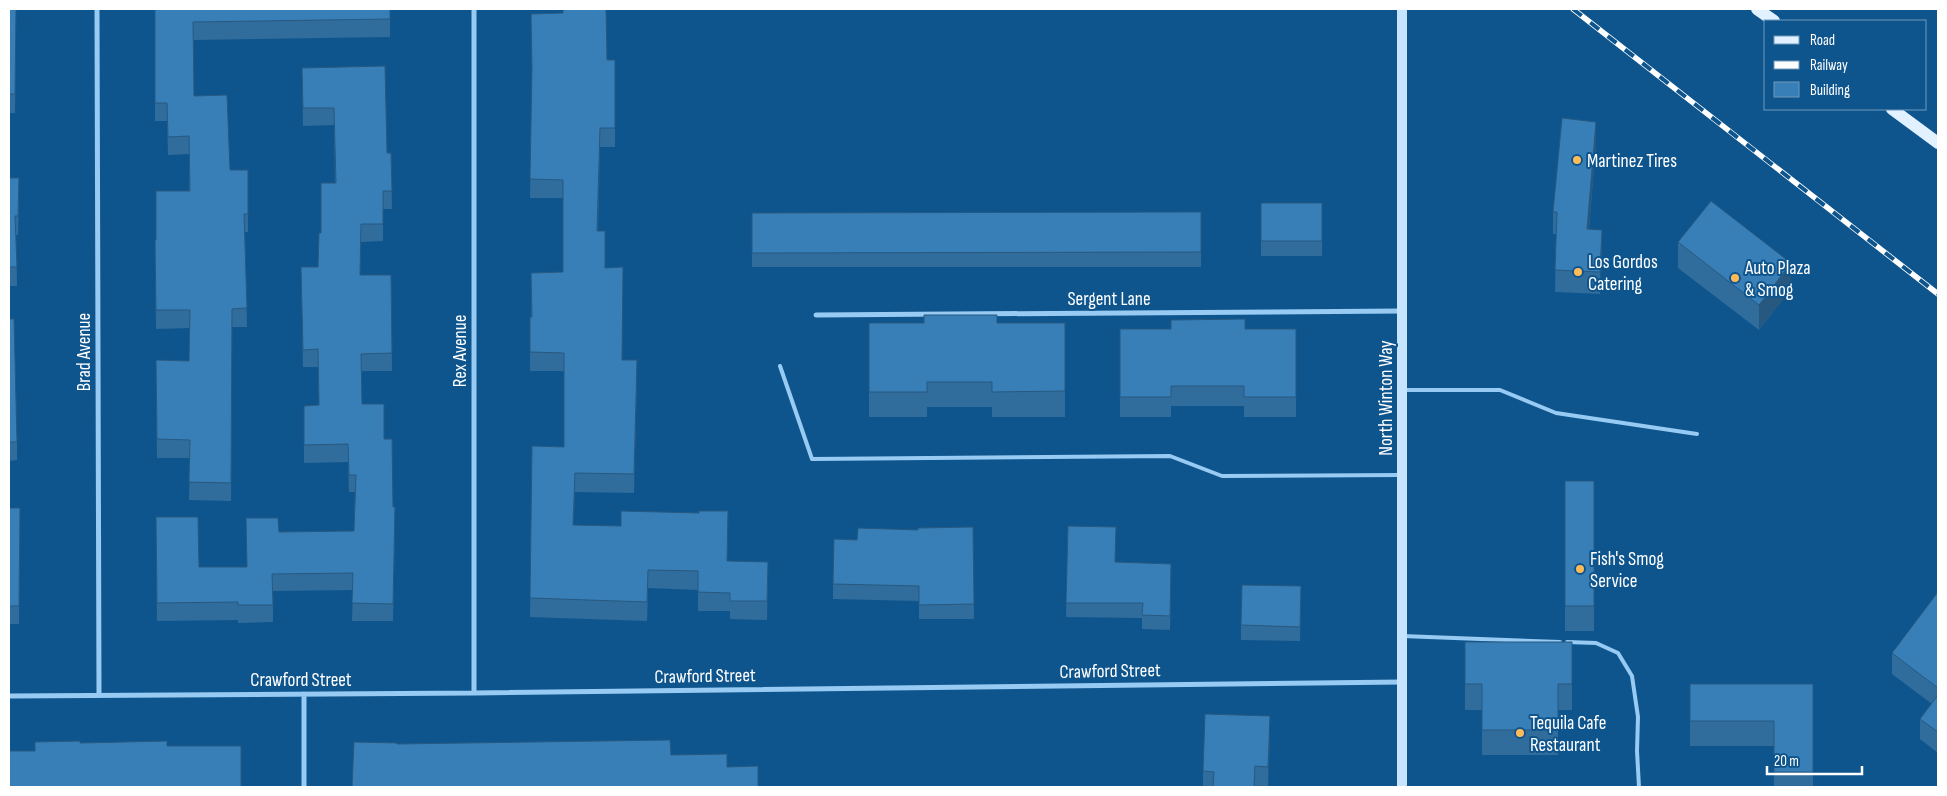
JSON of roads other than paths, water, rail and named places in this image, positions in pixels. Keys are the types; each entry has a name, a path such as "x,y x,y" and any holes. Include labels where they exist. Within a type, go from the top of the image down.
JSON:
{"main road":[{"name":"North Winton Way","path":"1402,9 1402,787"},
{"path":"1757,9 1773,20"},
{"path":"1893,110 1938,143"}],"street":[{"name":"Brad Avenue","path":"97,9 99,695"},
{"name":"Rex Avenue","path":"474,9 474,693"},
{"name":"Sergent Lane","path":"816,315 1402,311"},
{"name":"Crawford Street","path":"9,696 474,693 1402,682"},
{"path":"304,694 304,787"}],"lane":[{"path":"780,366 812,459 1170,456 1222,476 1402,475"},
{"path":"1402,390 1500,390 1556,413 1697,434"},
{"path":"1402,636 1596,643 1618,653 1632,676 1638,717 1639,787"}],"railway":[{"path":"1573,9 1938,294"}],"place":[{"name":"Martinez Tires","path":"1577,160"},
{"name":"Los Gordos Catering","path":"1578,272"},
{"name":"Auto Plaza & Smog","path":"1735,278"},
{"name":"Fish's Smog Service","path":"1580,569"},
{"name":"Tequila Cafe Restaurant","path":"1520,733"}]}
